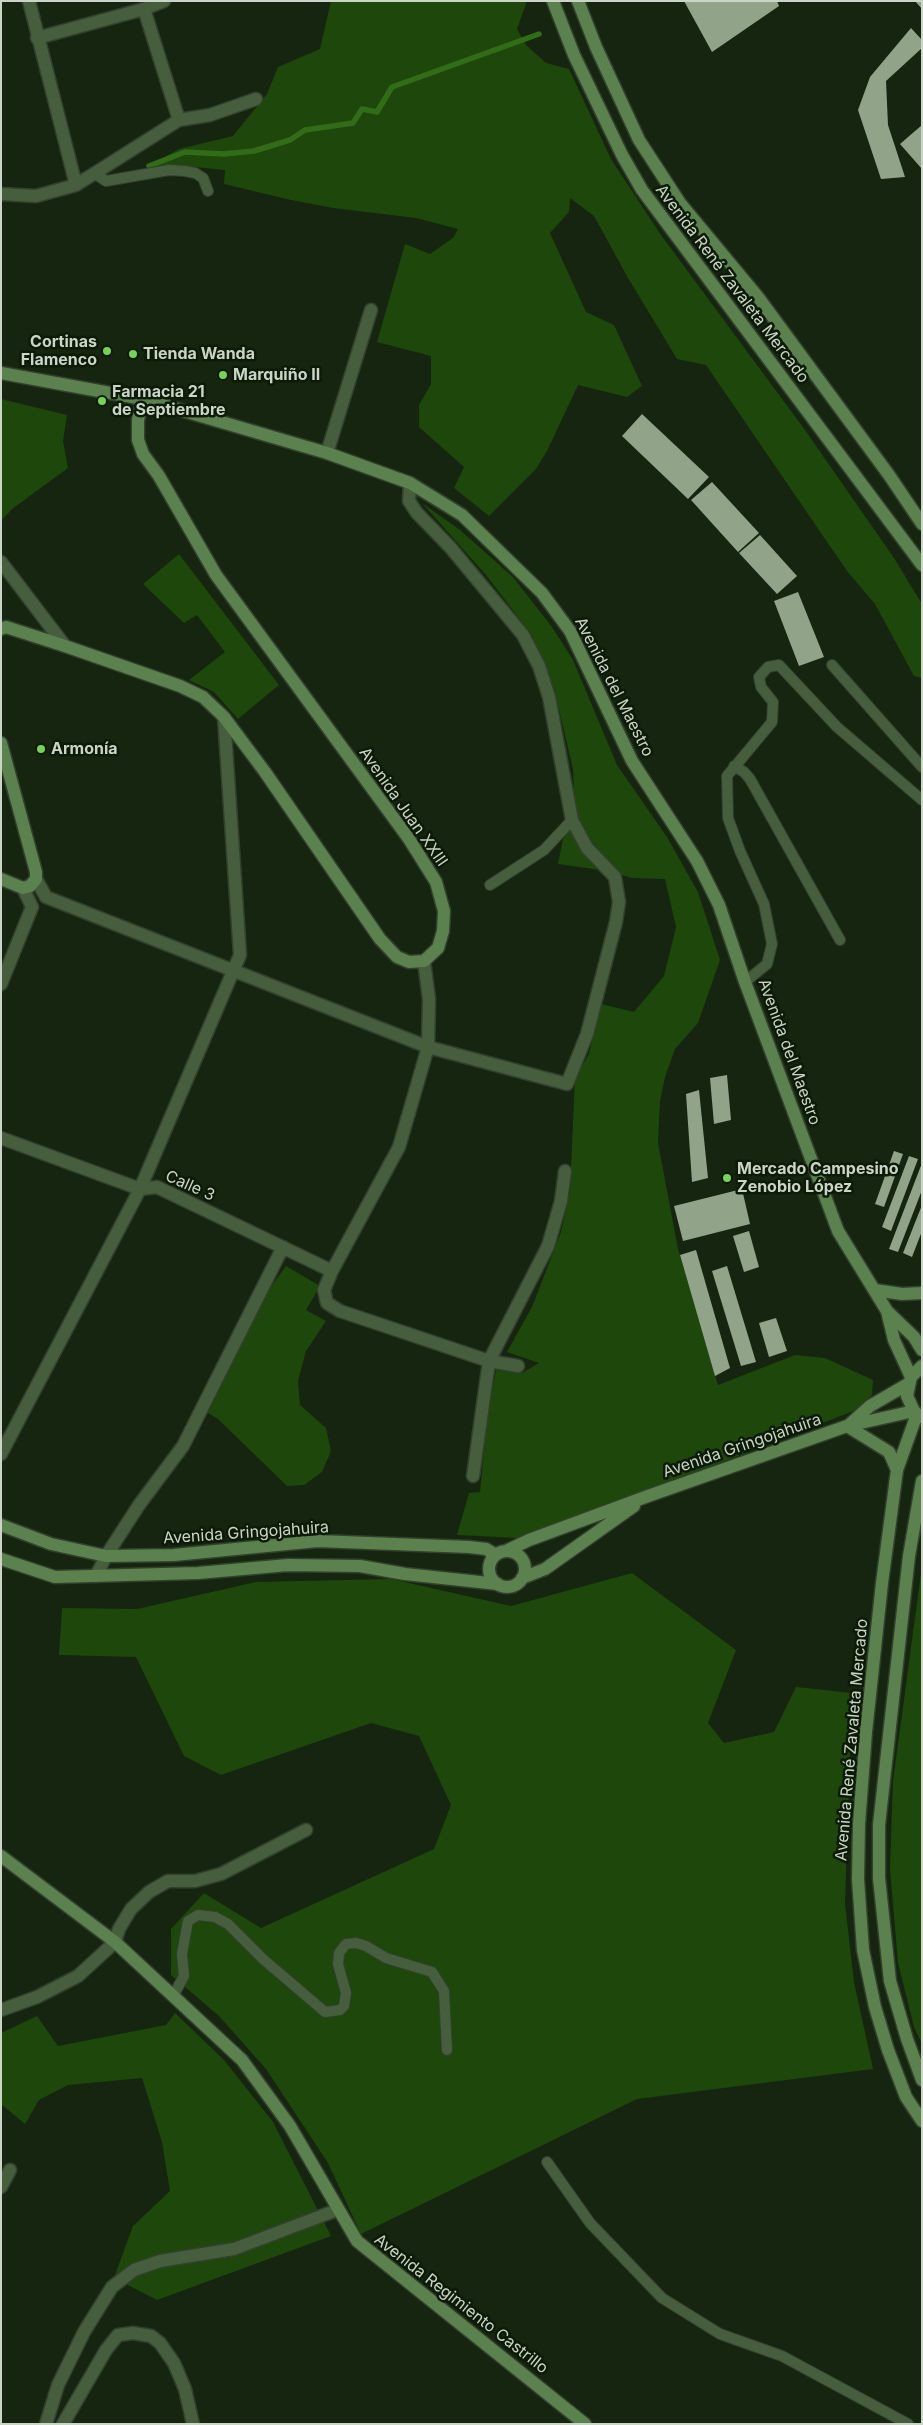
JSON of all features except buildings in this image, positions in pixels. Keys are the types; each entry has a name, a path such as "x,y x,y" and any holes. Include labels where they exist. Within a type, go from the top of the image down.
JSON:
{"main road":[{"name":"Avenida René Zavaleta Mercado","path":"553,1 574,55 622,155 642,190 922,565"},
{"name":"Avenida René Zavaleta Mercado","path":"578,1 596,47 640,140 680,203 758,296 889,475 922,524"},
{"name":"Avenida del Maestro","path":"1,373 143,399 327,452 410,484 462,515 542,593 570,631 632,761 697,861 720,905 745,982 838,1230 887,1311 894,1340 910,1381 907,1396 918,1415"},
{"name":"Avenida Juan XXIII","path":"143,399 138,420 138,440 143,454 159,476 216,575 409,839 436,882 444,911 443,931 438,948 424,961"},
{"path":"3,627 65,646 180,686 203,697 224,717 265,772 380,938 397,956 409,962 424,961"},
{"path":"1,879 23,888 30,886 36,879 36,872 2,747"},
{"path":"875,1290 902,1294 922,1293"},
{"name":"Avenida del Maestro","path":"887,1311 914,1337 922,1350"},
{"name":"Avenida Gringojahuira","path":"847,1426 870,1406 910,1381 922,1366"},
{"name":"Avenida René Zavaleta Mercado","path":"918,1415 897,1470 866,1732 859,1824 858,1879 862,1950 875,2007 888,2050 906,2097 922,2121"},
{"name":"Avenida Gringojahuira","path":"1,1525 51,1544 106,1556 174,1555 318,1541 486,1549 501,1553 529,1540 648,1496 847,1426 918,1415"},
{"path":"847,1426 888,1452 897,1470"},
{"path":"921,1487 909,1556 879,1825 879,1878 890,1981 907,2039 922,2080"},
{"name":"Avenida Gringojahuira","path":"522,1578 545,1569 648,1496"},
{"path":"1,1560 55,1577 198,1573 288,1565 360,1566 405,1574 498,1584 508,1587 522,1578 525,1568 517,1554 501,1553 490,1565 494,1580 498,1584"},
{"name":"Avenida Regimiento Castrillo","path":"1,1856 115,1942 242,2060 290,2126 337,2210 357,2241 374,2257 488,2345 585,2424"}],"street":[{"path":"29,1 76,185"},
{"path":"37,38 144,9 164,1"},
{"path":"144,9 179,120"},
{"path":"1,194 36,196 76,185 179,120 210,115 256,99"},
{"path":"327,452 371,310"},
{"path":"36,879 46,897 428,1047 567,1084 587,1034 619,902 615,877 587,848 572,820 549,697 539,666 522,635 450,547 417,513 409,501 410,484"},
{"path":"1,562 65,646"},
{"path":"1,1454 140,1189 240,955 224,717"},
{"path":"1,984 32,907 23,888"},
{"path":"424,961 429,999 428,1047 399,1147 386,1175 332,1272 324,1290 327,1303 340,1311 489,1361 518,1366"},
{"name":"Calle 3","path":"1,1138 140,1189 157,1187 332,1272"},
{"path":"473,1476 489,1361 548,1246 561,1201 565,1171"},
{"path":"96,1576 106,1556 139,1505 183,1446 283,1247"},
{"path":"1,2010 37,1998 78,1976 115,1942 119,1929 131,1909 150,1892 168,1881 195,1881 221,1874 306,1830"},
{"path":"1,2187 10,2170"},
{"path":"46,2424 58,2385 84,2332 112,2288 134,2270 160,2261 234,2248 337,2210"},
{"path":"63,2424 106,2350 118,2335 133,2333 151,2336 160,2343 174,2363 185,2389 193,2424"}],"lane":[{"path":"94,174 106,181 168,170 186,171 195,173 203,178 208,191"},
{"path":"745,982 767,964 772,944 764,904 740,851 728,818 728,776 734,766 772,722 773,702 760,687 759,677 768,667 778,665 837,727 922,800"},
{"path":"832,665 922,767"},
{"path":"734,766 744,772 750,779 840,940"},
{"path":"490,885 544,850 572,820"},
{"path":"173,1996 184,1976 182,1954 188,1921 198,1916 215,1917 228,1924 263,1959 326,2012 340,2010 344,2006 346,1993 338,1964 339,1953 346,1944 356,1943 366,1946 386,1958 432,1972 444,1991 447,2050"},
{"path":"546,2162 590,2223 662,2298 720,2334 782,2356 908,2424"}],"green space":[{"path":"331,1 527,1 517,29 526,45 546,63 569,69 611,159 661,235 805,430 894,558 922,604 922,678 914,676 875,604 847,571 706,365 677,359 628,278 594,216 570,198 569,212 550,233 586,312 614,325 642,386 627,397 578,385 547,451 536,469 489,516 454,488 464,467 419,427 419,405 431,384 431,356 377,342 405,244 430,254 453,238 458,229 416,218 333,208 291,200 224,184 225,170 185,166 149,166 179,149 233,136 267,94 278,67 320,49"},
{"path":"1,399 67,415 63,441 68,468 12,509 1,521"},
{"path":"422,503 460,530 513,577 552,627 573,660 617,765 667,837 698,892 720,960 698,1023 675,1049 665,1077 660,1101 658,1143 678,1249 718,1385 795,1355 825,1358 873,1380 872,1395 856,1410 575,1519 518,1538 457,1535 469,1493 480,1492 487,1420 496,1370 522,1373 539,1363 507,1352 532,1307 561,1232 570,1192 575,1078 589,1054 601,1004 634,1012 664,976 676,927 665,879 632,878 608,871 558,864 563,839 575,814 573,769 554,688 531,634 486,575"},
{"path":"179,554 279,685 238,719 214,692 189,680 225,652 197,615 184,623 143,584"},
{"path":"286,1266 320,1286 306,1310 326,1321 306,1351 298,1381 300,1405 326,1428 331,1451 322,1472 304,1485 287,1486 218,1419 208,1413 267,1292"},
{"path":"922,1566 922,2044 914,2027 898,1963 890,1869 893,1781"},
{"path":"632,1573 736,1650 708,1723 724,1743 774,1732 796,1687 852,1693 845,1904 854,1982 873,2069 637,2099 361,2234 328,2163 266,2069 219,2016 171,1975 171,1929 204,1893 261,1928 434,1849 451,1805 419,1736 371,1723 221,1775 184,1756 136,1657 59,1655 62,1608 137,1609 256,1582 391,1579 511,1606"},
{"path":"175,2013 224,2060 273,2122 331,2236 157,2300 114,2278 133,2226 170,2191 162,2142 142,2078 68,2085 39,2100 25,2124 1,2104 1,2033 37,2016 58,2046 166,2025"}],"waterway":[{"path":"149,166 185,152 224,154 254,151 290,140 305,130 353,123 362,109 377,112 392,87 539,34"}],"place":[{"name":"Cortinas Flamenco","path":"107,351"},
{"name":"Tienda Wanda","path":"133,354"},
{"name":"Marquiño II","path":"223,375"},
{"name":"Farmacia 21 de Septiembre","path":"102,401"},
{"name":"Armonía","path":"41,749"},
{"name":"Mercado Campesino Zenobio López","path":"727,1178"}]}
